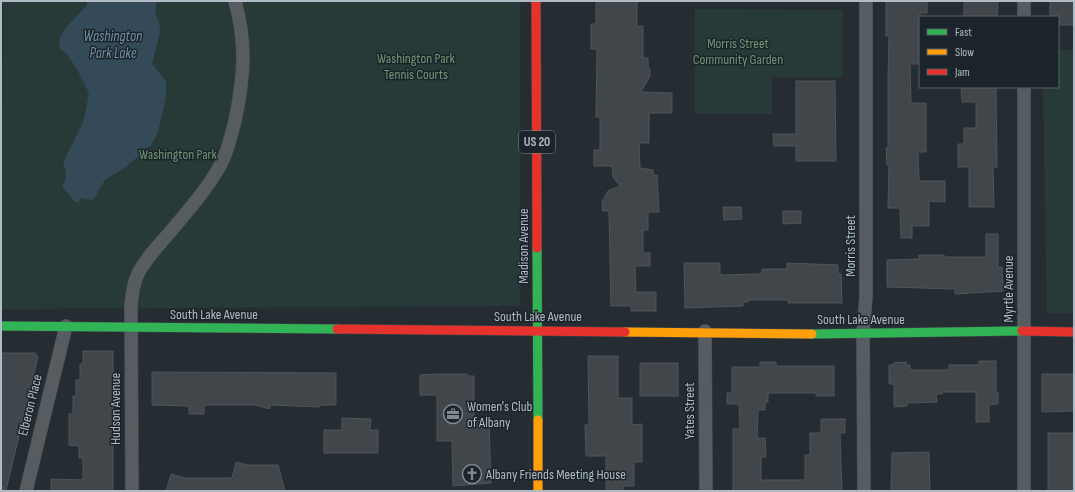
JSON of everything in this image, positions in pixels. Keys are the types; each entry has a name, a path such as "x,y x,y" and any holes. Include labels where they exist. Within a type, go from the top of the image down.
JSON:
{"street":[{"name":"Hudson Avenue","path":"132,491 132,290 137,275 147,260 200,195 221,164 231,139 242,88 244,55 240,21 235,1"},
{"name":"Madison Avenue","path":"536,1 538,491"},
{"name":"Morris Street","path":"864,491 863,334 866,296 866,1"},
{"path":"1024,1 1024,16"},
{"name":"Myrtle Avenue","path":"1024,88 1024,491"},
{"name":"South Lake Avenue","path":"1,326 705,331 863,334 1024,331 1074,332"},
{"name":"Elberon Place","path":"26,491 66,326"},
{"name":"Yates Street","path":"705,331 706,491"}],"green space":[{"name":"Washington Park","path":"3,1 520,1 520,306 1,309"},
{"name":"Morris Street Community Garden","path":"695,9 843,10 842,77 772,77 772,114 695,114"},
{"path":"1059,49 1074,50 1074,313 1047,313 1043,88 1059,88"}],"water":[{"name":"Washington Park Lake","path":"87,1 157,1 155,13 159,22 160,32 152,64 166,81 166,97 158,132 151,145 127,166 105,180 93,200 80,198 79,203 74,201 62,186 66,175 63,163 84,120 89,93 78,71 67,54 59,48 60,37 65,29 87,5"}],"building":[{"path":"596,1 637,1 637,26 643,26 643,58 648,58 648,66 650,70 650,76 641,92 672,93 672,113 649,113 649,143 639,143 640,168 653,170 653,175 657,175 659,212 648,212 648,230 643,230 643,253 650,253 650,266 635,266 636,292 656,292 656,311 631,311 631,306 611,306 609,211 603,211 602,202 608,191 620,186 613,177 612,166 594,166 594,150 600,150 600,117 596,117 597,49 591,49 591,24 596,24"},
{"path":"886,1 927,1 927,13 920,13 919,16 919,64 910,64 911,103 926,103 926,152 918,152 919,181 945,181 945,202 929,201 929,226 912,226 912,238 901,238 900,208 888,208 889,165 887,165 886,148 888,148 889,36 886,36"},
{"path":"964,1 998,1 997,16 964,16"},
{"path":"1050,1 1074,1 1074,25 1059,25 1059,16 1050,16"},
{"path":"796,81 835,81 836,161 796,161 796,146 774,146 773,134 796,134"},
{"path":"961,88 996,88 997,167 993,167 994,207 969,207 969,167 958,167 958,144 964,144 964,128 976,128 976,102 962,102"},
{"path":"723,207 741,207 742,219 724,220"},
{"path":"783,211 801,211 801,223 783,224"},
{"path":"986,234 998,234 998,267 1002,267 1003,291 955,294 955,289 887,287 887,260 919,259 919,255 944,255 945,257 986,257"},
{"path":"684,263 720,263 720,275 758,274 762,273 762,269 787,269 787,263 838,265 838,274 841,274 842,303 788,303 788,300 748,300 748,302 743,302 743,306 685,308"},
{"path":"83,351 113,351 113,491 51,491 51,479 83,480 83,458 79,458 79,446 69,445 69,414 73,414 73,396 76,396 76,380 80,380 80,364 83,364"},
{"path":"1,353 35,353 38,357 6,490 1,490"},
{"path":"588,356 618,356 618,398 632,398 632,425 642,424 642,462 634,462 634,486 623,486 623,491 606,491 606,456 586,456 585,425 589,425"},
{"path":"979,361 996,361 996,393 998,393 998,404 989,405 989,422 976,422 976,392 942,392 942,394 936,394 937,402 907,403 907,406 894,407 894,384 889,384 889,365 893,365 893,363 906,362 906,365 910,365 910,370 949,370 949,365 979,365"},
{"path":"760,362 776,362 776,366 834,366 834,396 816,396 816,393 768,394 768,402 765,402 765,410 758,410 757,438 765,438 766,457 761,457 761,480 805,480 805,455 810,455 810,433 821,433 821,419 845,419 845,433 840,433 842,491 733,491 733,429 740,429 739,404 727,404 727,393 732,393 732,367 760,367"},
{"path":"640,363 678,363 678,396 640,396"},
{"path":"152,372 336,373 336,405 320,405 320,407 270,405 270,409 255,405 204,405 204,414 189,414 189,406 152,405"},
{"path":"467,374 467,376 474,376 474,420 489,422 491,483 453,486 452,441 437,441 437,395 420,395 420,375"},
{"path":"1042,374 1074,374 1074,411 1042,412"},
{"path":"342,418 371,419 370,430 378,430 378,453 324,453 324,430 342,430"},
{"path":"1048,433 1074,433 1074,491 1048,491"},
{"path":"929,452 930,491 891,491 892,453"},
{"path":"236,462 248,465 278,465 285,491 166,491 171,474 185,478 232,478"}],"traffic: fast":[{"path":"537,248 538,420"},
{"path":"1,326 337,329"},
{"path":"812,334 1022,331"}],"traffic: slow":[{"path":"625,332 812,334"},
{"path":"538,420 538,491"}],"traffic: jam":[{"path":"536,1 537,248"},
{"path":"337,329 625,332"},
{"path":"1022,331 1074,332"}],"place":[{"name":"Women's Club of Albany","path":"453,414"},
{"name":"Albany Friends Meeting House","path":"472,474"}],"park label":[{"name":"Washington Park Tennis Courts","path":"416,66"}]}
